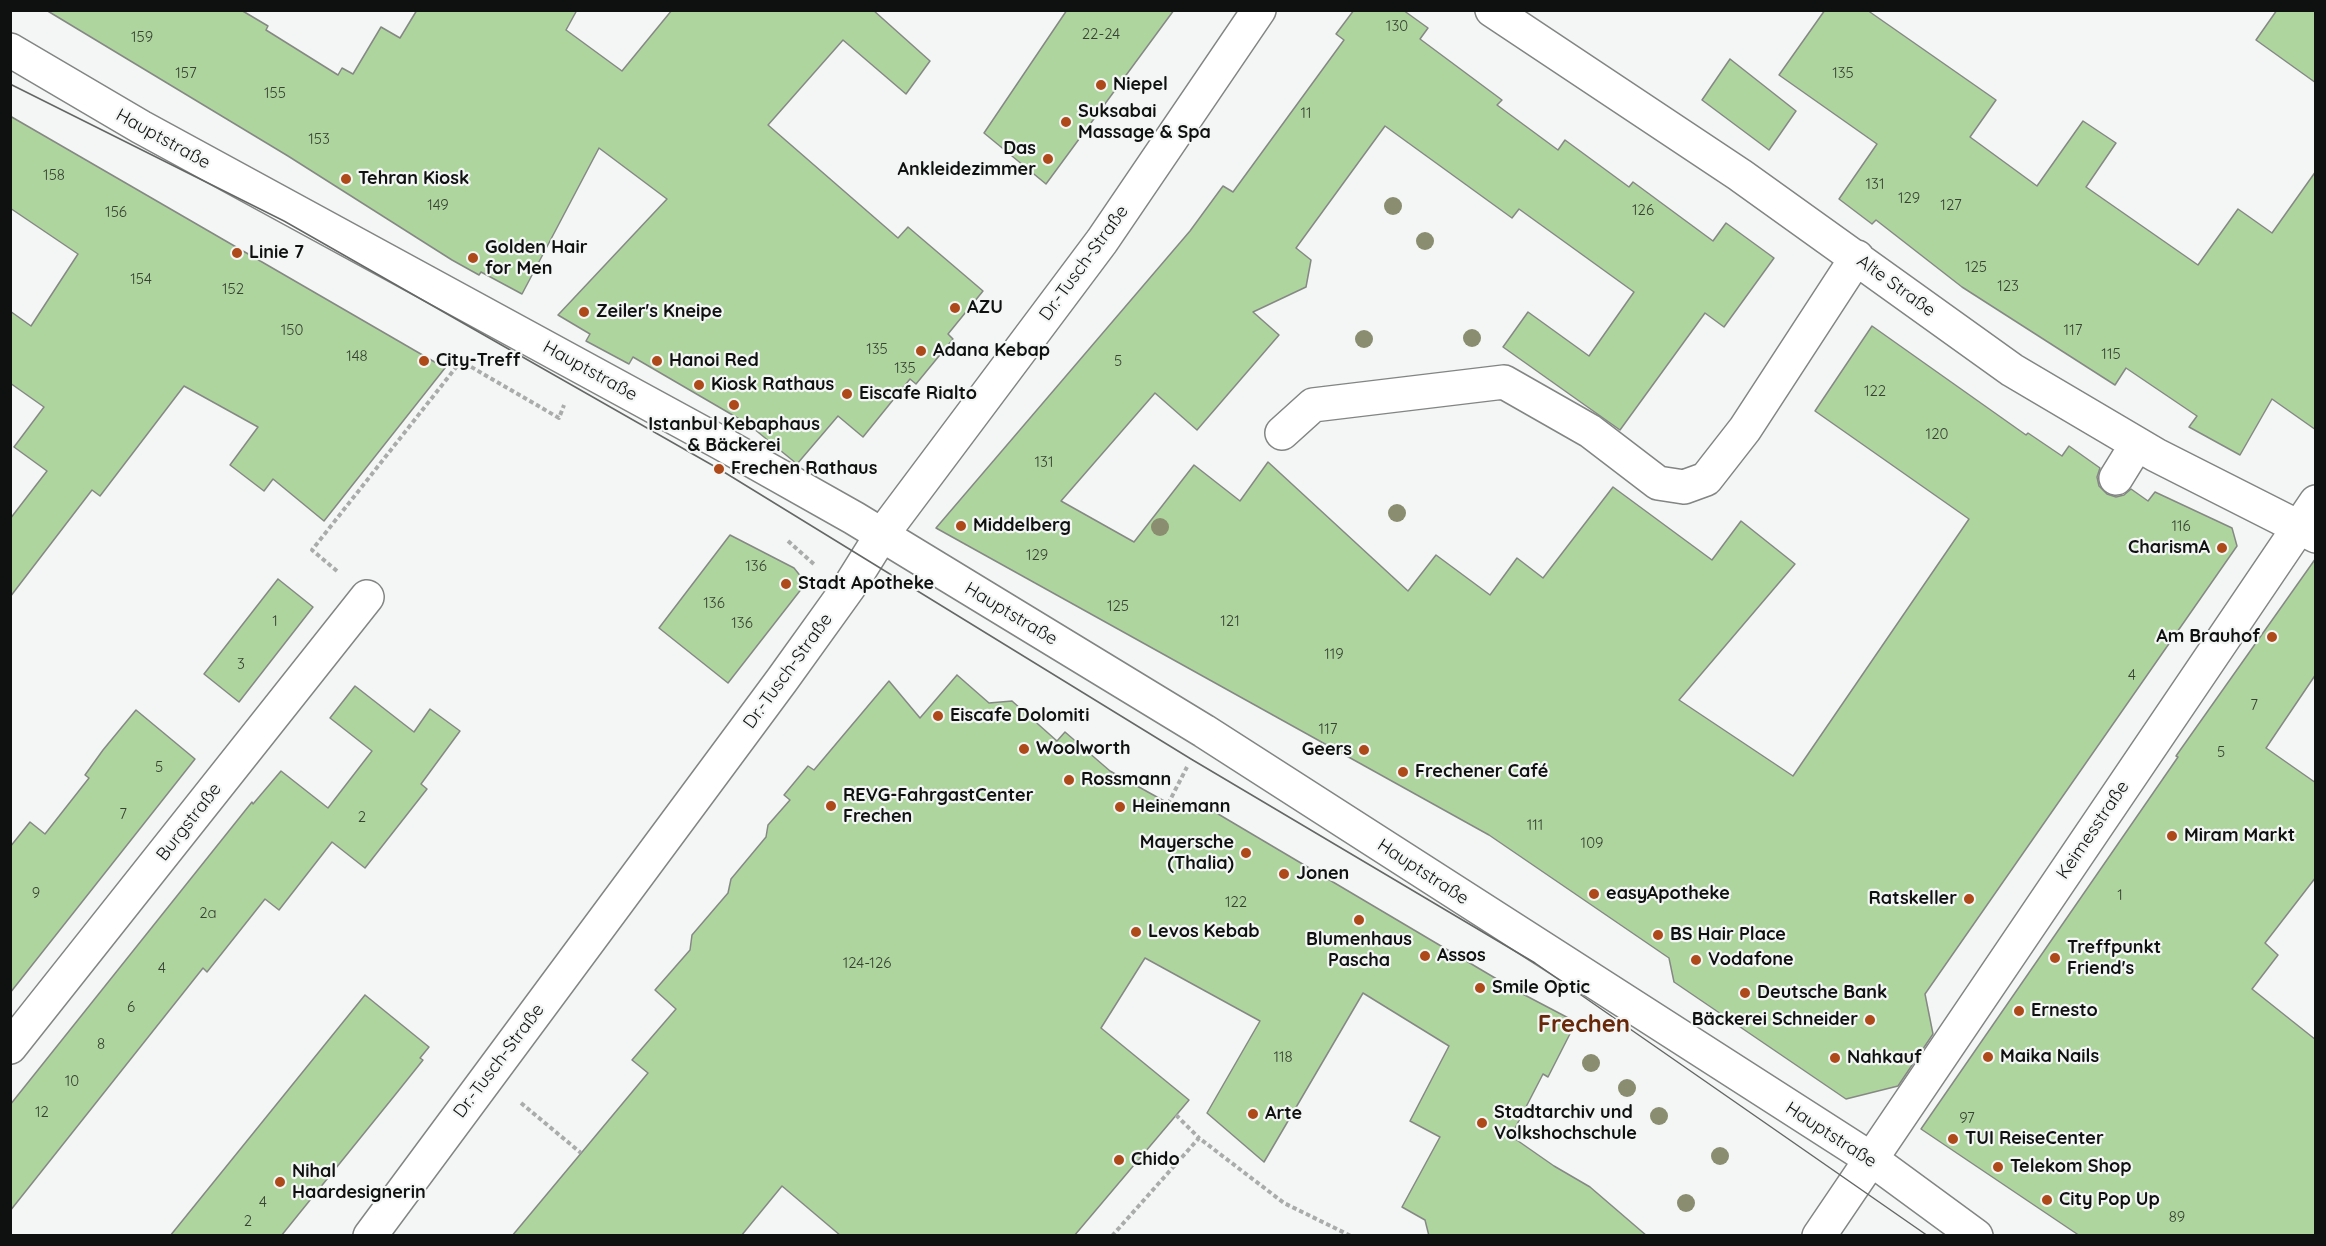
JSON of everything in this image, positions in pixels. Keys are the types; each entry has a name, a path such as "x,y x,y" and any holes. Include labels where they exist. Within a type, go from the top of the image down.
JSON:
{"street":[{"name":"Dr.-Tusch-Straße","path":"370,1236 817,633 881,536 1102,241 1259,10"},
{"name":"Alte Straße","path":"1492,10 1740,175 2012,370 2137,444 2310,521"},
{"name":"Hauptstraße","path":"10,50 141,127 712,437 881,536 1204,731 1871,1160 1976,1236"},
{"path":"1282,433 1313,405 1504,382 1590,431 1658,483 1684,487 1706,479 1738,437 1857,257"},
{"path":"2116,478 2137,444"},
{"name":"Keimesstraße","path":"1819,1236 2310,521"},
{"name":"Burgstraße","path":"10,1047 367,597"}],"path":[{"path":"367,597 312,550 461,361 559,418 568,397"},
{"path":"488,1075 581,1153"},
{"path":"1176,1115 1199,1138 1284,1203 1351,1236"},
{"path":"1112,1236 1199,1138"}],"building":[{"path":"46,10 241,10 268,26 266,30 338,75 342,68 353,74 381,27 400,38 417,10 577,10 566,30 622,71 672,10 873,10 930,61 906,94 843,40 768,125 898,238 908,227 983,291 948,334 953,339 916,384 910,379 863,437 838,416 797,464 748,424 633,357 629,364 586,341 590,334 558,315 667,199 599,148 522,294 481,272 479,275 452,260 288,156"},
{"path":"1067,10 1174,10 1046,184 984,133"},
{"path":"1354,10 1403,10 1428,28 1420,39 1502,100 1497,105 1558,150 1565,140 1629,187 1633,182 1713,241 1726,223 1774,258 1724,327 1705,313 1620,430 1503,347 1528,312 1589,356 1634,292 1519,209 1512,218 1385,126 1296,248 1311,260 1306,287 1253,312 1279,335 1197,430 1155,393 1061,501 1134,542 1194,465 1240,501 1268,462 1408,591 1436,555 1490,595 1517,558 1543,578 1613,487 1712,560 1741,521 1795,564 1679,700 1793,776 1969,519 1815,411 1872,326 2026,435 2028,433 2062,456 2069,446 2100,468 2097,477 2099,486 2107,494 2116,497 2124,495 2131,489 2148,501 2155,492 2232,528 2237,546 1925,994 1933,1034 1898,1086 1846,1099 1674,982 1669,958 1489,835 936,528 1190,231 1223,186 1233,192 1344,40 1336,34"},
{"path":"1825,10 1867,10 1996,100 1970,137 2037,186 2083,121 2116,143 2086,187 2198,265 2238,209 2272,233 2316,171 2316,430 2272,399 2240,455 2189,427 2197,416 2126,368 2115,385 1962,287 1876,220 1872,224 1839,199 1877,144 1779,75"},
{"path":"2277,10 2316,10 2316,83 2256,40"},
{"path":"1730,59 1796,111 1769,150 1702,100"},
{"path":"10,116 445,368 324,521 273,479 264,491 230,465 258,427 184,386 100,496 92,490 10,597 10,519 47,471 14,447 44,407 10,383 10,311 31,326 78,254 10,208"},
{"path":"730,535 794,568 806,583 728,683 659,628"},
{"path":"2316,558 2316,674 2266,748 2316,783 2316,877 2265,943 2278,955 2252,989 2316,1040 2316,1236 2080,1236 1921,1129 2178,757 2176,756"},
{"path":"278,579 313,607 239,702 204,674"},
{"path":"957,675 989,703 1012,701 1057,741 1065,732 1110,771 1184,812 1192,806 1204,812 1208,808 1517,991 1576,1022 1548,1077 1543,1074 1511,1136 1554,1166 1590,1187 1647,1236 1429,1236 1425,1220 1402,1207 1440,1137 1410,1121 1449,1046 1363,993 1264,1162 1207,1113 1260,1021 1145,958 1101,1028 1189,1100 1074,1236 841,1236 782,1186 741,1236 512,1236 648,1073 632,1060 676,1009 655,990 690,950 692,935 728,893 731,879 766,837 768,825 790,800 784,795 808,766 814,770 889,681 920,718"},
{"path":"355,686 414,732 430,709 460,731 421,784 427,789 365,868 332,842 279,910 265,899 207,972 203,968 10,1211 10,1105 252,802 253,804 281,771 328,808 372,751 330,718"},
{"path":"136,710 195,759 10,993 10,847 30,822 45,834 89,778 85,775 103,750"},
{"path":"365,995 429,1047 420,1058 423,1060 281,1236 170,1236"}],"tram line":[{"path":"10,84 284,221 719,469 1191,759 1535,963 1928,1236"}],"place":[{"name":"Niepel","path":"1101,85"},
{"name":"Suksabai Massage & Spa","path":"1066,122"},
{"name":"Das Ankleidezimmer","path":"1048,159"},
{"name":"Tehran Kiosk","path":"346,179"},
{"name":"Linie 7","path":"237,253"},
{"name":"Golden Hair for Men","path":"473,258"},
{"name":"AZU","path":"955,308"},
{"name":"Zeiler's Kneipe","path":"584,312"},
{"name":"Adana Kebap","path":"921,351"},
{"name":"City-Treff","path":"424,361"},
{"name":"Hanoi Red","path":"657,361"},
{"name":"Kiosk Rathaus","path":"699,385"},
{"name":"Eiscafe Rialto","path":"847,394"},
{"name":"Istanbul Kebaphaus & Bäckerei","path":"734,405"},
{"name":"Frechen Rathaus","path":"719,469"},
{"name":"Middelberg","path":"961,526"},
{"name":"CharismA","path":"2222,548"},
{"name":"Stadt Apotheke","path":"786,584"},
{"name":"Am Brauhof","path":"2272,637"},
{"name":"Eiscafe Dolomiti","path":"938,716"},
{"name":"Woolworth","path":"1024,749"},
{"name":"Geers","path":"1364,750"},
{"name":"Frechener Café","path":"1403,772"},
{"name":"Rossmann","path":"1069,780"},
{"name":"REVG-FahrgastCenter Frechen","path":"831,806"},
{"name":"Heinemann","path":"1120,807"},
{"name":"Miram Markt","path":"2172,836"},
{"name":"Mayersche (Thalia)","path":"1246,853"},
{"name":"Jonen","path":"1284,874"},
{"name":"easyApotheke","path":"1594,894"},
{"name":"Ratskeller","path":"1969,899"},
{"name":"Blumenhaus Pascha","path":"1359,920"},
{"name":"Levos Kebab","path":"1136,932"},
{"name":"BS Hair Place","path":"1658,935"},
{"name":"Assos","path":"1425,956"},
{"name":"Treffpunkt Friend's","path":"2055,958"},
{"name":"Vodafone","path":"1696,960"},
{"name":"Smile Optic","path":"1480,988"},
{"name":"Deutsche Bank","path":"1745,993"},
{"name":"Ernesto","path":"2019,1011"},
{"name":"Bäckerei Schneider","path":"1870,1020"},
{"name":"Maika Nails","path":"1988,1057"},
{"name":"Nahkauf","path":"1835,1058"},
{"name":"Arte","path":"1253,1114"},
{"name":"Stadtarchiv und Volkshochschule","path":"1482,1123"},
{"name":"TUI ReiseCenter","path":"1953,1139"},
{"name":"Chido","path":"1119,1160"},
{"name":"Telekom Shop","path":"1998,1167"},
{"name":"Nihal Haardesignerin","path":"280,1182"},
{"name":"City Pop Up","path":"2047,1200"}],"district":[{"name":"Frechen","path":"1584,1025"}]}
